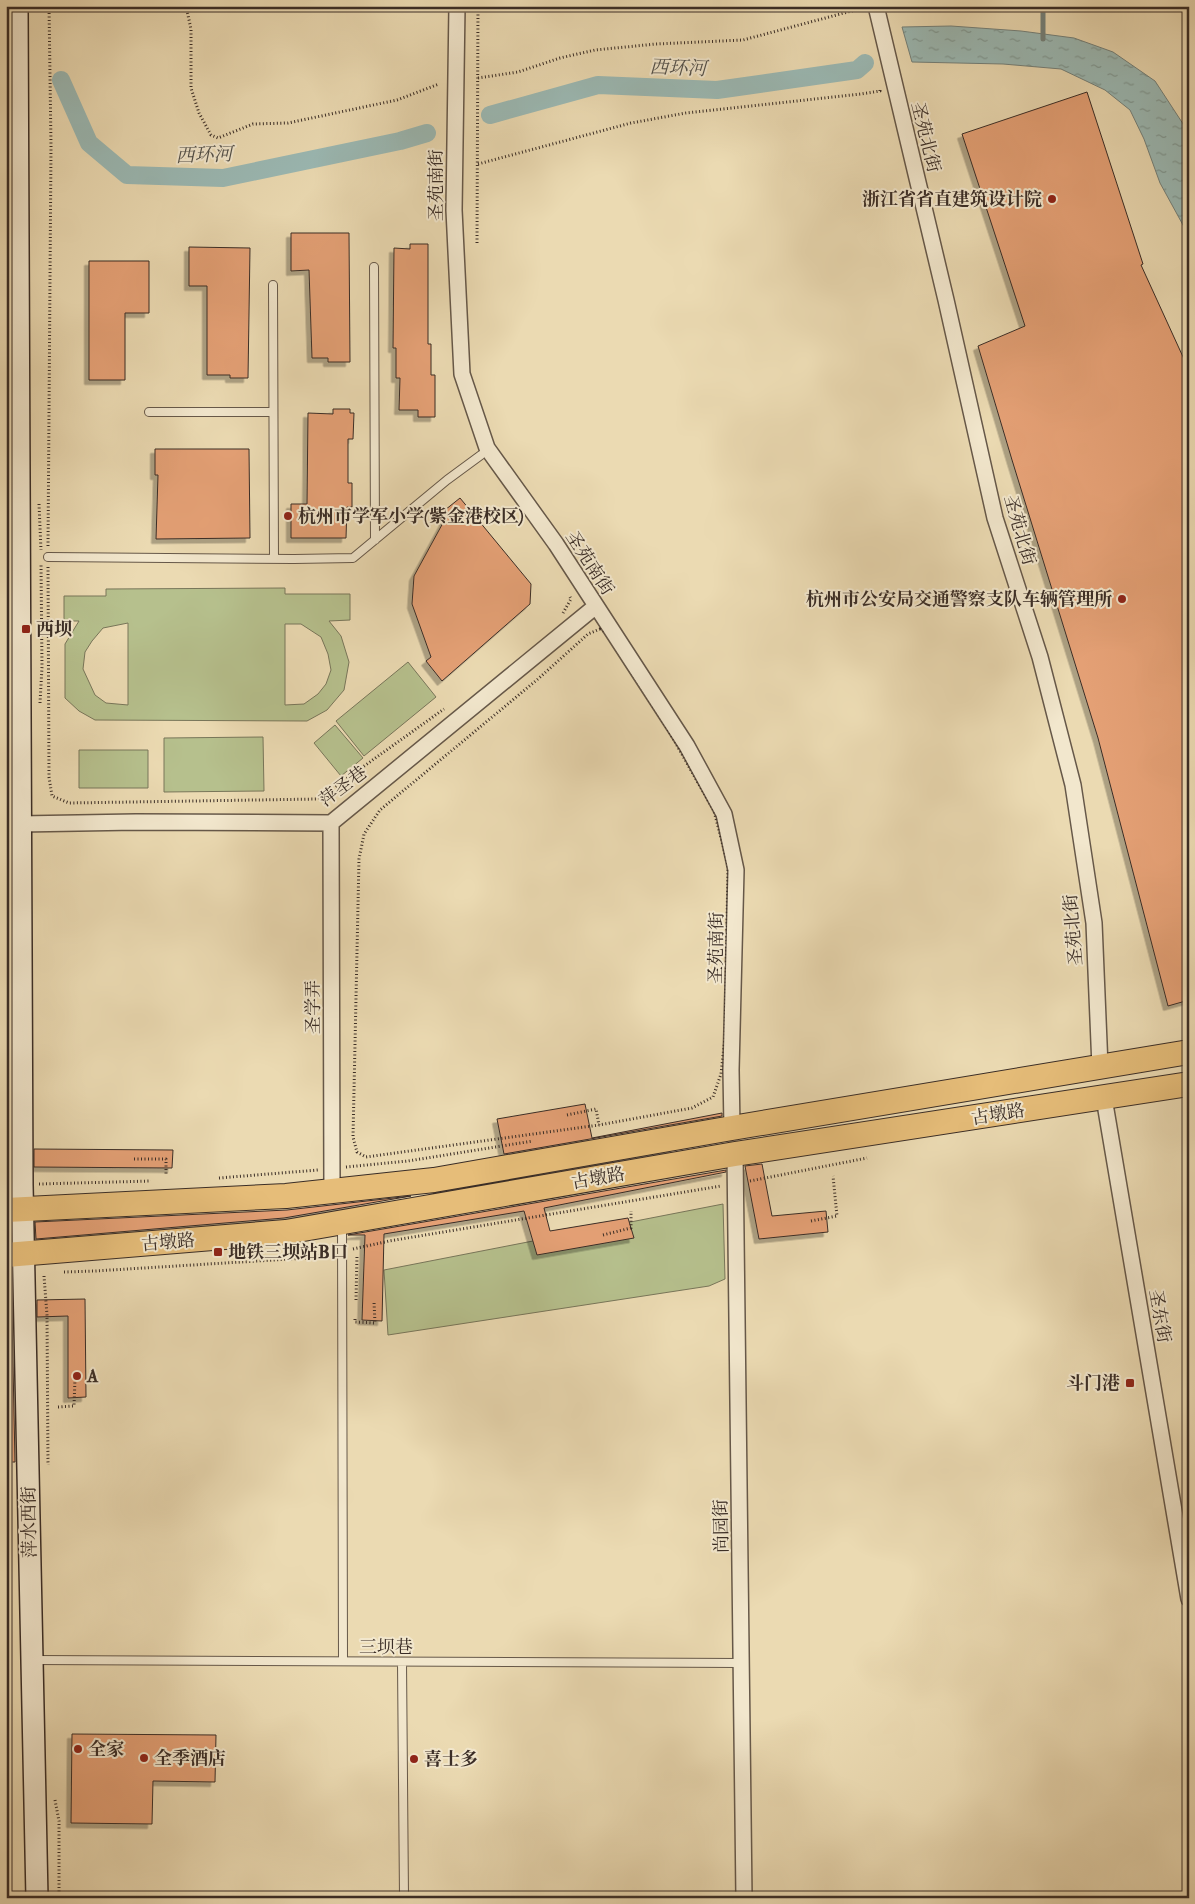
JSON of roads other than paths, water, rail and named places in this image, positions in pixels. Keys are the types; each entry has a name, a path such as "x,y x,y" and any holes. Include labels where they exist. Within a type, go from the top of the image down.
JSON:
{"main road":[{"name":"萍水西街","path":"17,6 22,1185 14,1210 32,1660 37,1898"},
{"name":"古墩路","path":"14,1210 286,1196 332,1180 434,1180 1189,1052"},
{"name":"古墩路","path":"15,1255 286,1232 735,1154 1189,1084"}],"street":[{"name":"圣苑南街","path":"457,6 454,210 462,374 487,448 556,544 687,746 724,814 736,870 731,1070 732,1128"},
{"name":"圣苑北街","path":"876,6 946,300 995,518 1040,658 1072,785 1094,923 1100,1067"},
{"name":"萍圣巷","path":"20,824 331,822 596,606"},
{"name":"圣学弄","path":"331,822 332,1180"},
{"name":"圣东街","path":"1104,1098 1189,1599"},
{"name":"尚园街","path":"735,1154 744,1898"}],"lane":[{"path":"374,267 375,540"},
{"path":"273,285 274,559"},
{"path":"149,412 273,412"},
{"path":"48,556 274,559 354,558 447,480 481,455"},
{"path":"342,1222 343,1661"},
{"name":"三坝巷","path":"32,1660 741,1663"},
{"path":"402,1662 404,1898"}],"water":[{"path":"951,26 1021,31 1074,38 1113,52 1155,81 1189,133 1189,236 1160,183 1144,139 1130,110 1105,90 1061,69 1003,64 912,62 902,27"}],"waterway":[{"path":"1043,6 1043,39"},
{"name":"西环河","path":"490,115 598,85 717,90 857,70 865,63"},
{"name":"西环河","path":"61,80 89,143 127,175 223,178 400,141 427,133"}],"place":[{"name":"浙江省省直建筑设计院","path":"1052,199"},
{"name":"杭州市学军小学(紫金港校区)","path":"288,516"},
{"name":"杭州市公安局交通警察支队车辆管理所","path":"1122,599"},
{"name":"西坝","path":"26,629"},
{"name":"地铁三坝站B口","path":"218,1252"},
{"name":"A","path":"77,1376"},
{"name":"斗门港","path":"1130,1383"},
{"name":"全家","path":"78,1749"},
{"name":"全季酒店","path":"144,1758"},
{"name":"喜士多","path":"414,1759"}]}
